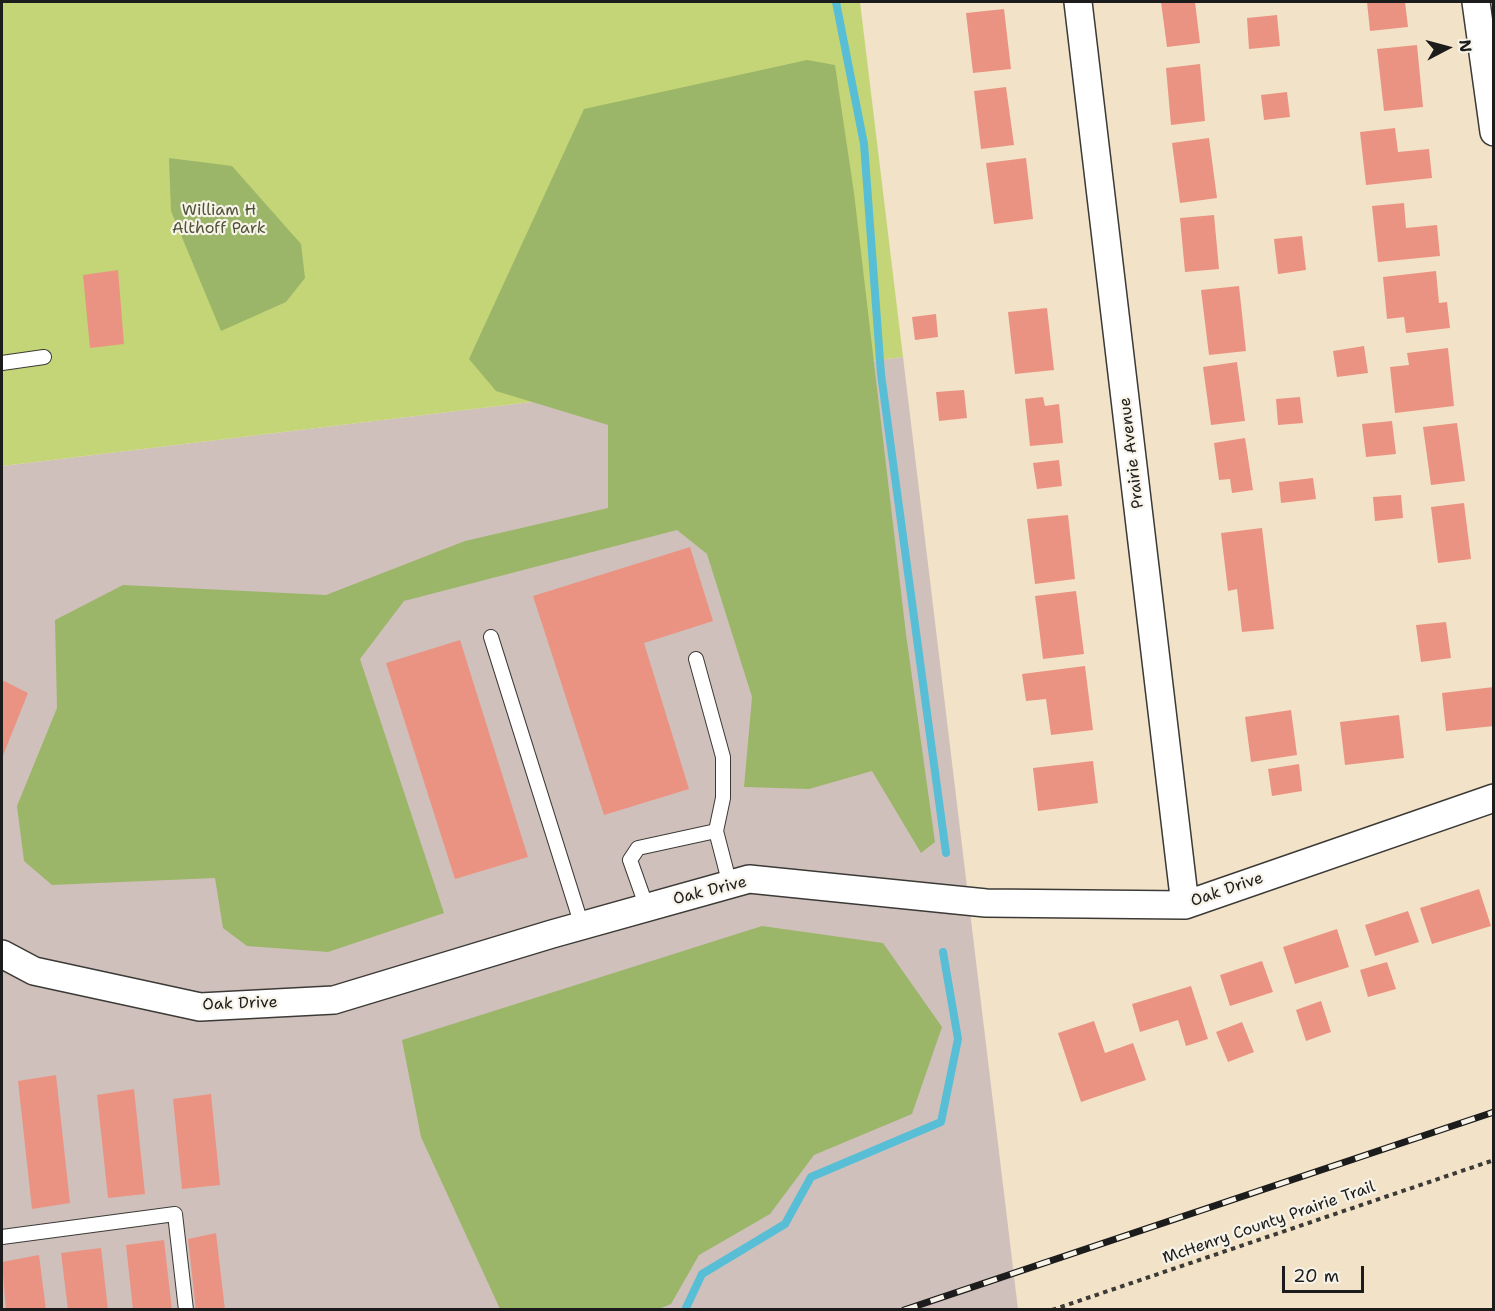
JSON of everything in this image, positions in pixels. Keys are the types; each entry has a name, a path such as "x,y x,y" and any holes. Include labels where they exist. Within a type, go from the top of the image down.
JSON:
{"street":[{"name":"Prairie Avenue","path":"1078,2 1185,905"},
{"path":"1476,2 1494,132"},
{"name":"Oak Drive","path":"2,954 34,971 200,1007 334,1000 749,879 986,903 1185,905 1494,798"}],"lane":[{"path":"2,363 44,357"},
{"path":"491,637 582,926"},
{"path":"696,659 723,757 723,798 716,831 730,885"},
{"path":"646,908 630,860 638,848 716,831"},
{"path":"2,1238 175,1214 186,1310"}],"path":[{"name":"McHenry County Prairie Trail","path":"1052,1310 1494,1160"}],"shaded area":[{"path":"903,357 1018,1309 2,1309 2,466"}],"green space":[{"name":"William H Althoff Park","path":"2,2 860,2 903,357 2,466"},
{"path":"807,60 835,65 854,193 906,634 935,842 921,853 872,771 809,789 744,787 752,697 707,554 677,530 404,601 360,659 444,913 328,952 247,946 223,928 215,878 52,885 24,861 17,806 57,708 55,620 123,585 326,595 465,541 608,508 608,425 496,391 469,359 584,109"},
{"path":"169,158 232,166 301,244 305,278 286,302 221,331 171,211"},
{"path":"762,926 883,943 942,1027 912,1114 814,1155 770,1214 699,1255 671,1304 656,1310 500,1309 421,1137 402,1040"}],"building":[{"path":"1161,2 1195,2 1200,43 1167,47"},
{"path":"1367,2 1405,2 1408,27 1370,31"},
{"path":"1004,9 1011,69 973,73 966,13"},
{"path":"1277,15 1280,46 1249,49 1247,18"},
{"path":"1417,45 1423,107 1384,111 1377,49"},
{"path":"1200,64 1205,121 1171,125 1166,68"},
{"path":"1006,87 1014,145 981,149 974,91"},
{"path":"1287,92 1290,117 1264,120 1261,95"},
{"path":"1395,128 1398,152 1429,149 1432,178 1366,185 1360,132"},
{"path":"1209,138 1217,198 1180,203 1172,143"},
{"path":"1026,158 1033,219 994,224 986,163"},
{"path":"1404,203 1406,228 1437,225 1440,256 1378,262 1372,206"},
{"path":"1214,215 1219,269 1185,272 1180,218"},
{"path":"1302,236 1306,270 1278,274 1274,239"},
{"path":"118,270 124,344 90,348 83,275"},
{"path":"1436,271 1439,303 1447,302 1450,328 1406,333 1404,317 1387,319 1383,277"},
{"path":"1239,286 1246,351 1209,355 1201,290"},
{"path":"1047,308 1054,370 1015,374 1008,312"},
{"path":"936,314 938,337 915,340 912,317"},
{"path":"1364,346 1368,373 1337,377 1333,351"},
{"path":"1448,348 1454,406 1395,413 1390,367 1409,365 1407,353"},
{"path":"1237,362 1245,421 1211,425 1203,367"},
{"path":"964,390 967,418 939,421 936,392"},
{"path":"1043,397 1045,406 1059,404 1063,443 1030,446 1025,399"},
{"path":"1300,397 1303,423 1278,425 1276,399"},
{"path":"1392,421 1396,454 1366,457 1362,424"},
{"path":"1457,423 1465,481 1431,485 1423,427"},
{"path":"1245,438 1253,490 1232,493 1230,479 1219,480 1214,443"},
{"path":"1059,460 1062,486 1037,489 1033,463"},
{"path":"1313,478 1316,499 1281,503 1279,482"},
{"path":"1401,495 1403,518 1375,521 1373,497"},
{"path":"1464,503 1471,559 1438,563 1431,507"},
{"path":"1068,515 1075,579 1035,584 1027,519"},
{"path":"1262,528 1274,629 1242,632 1237,589 1228,591 1221,533"},
{"path":"690,547 713,621 644,643 689,789 604,815 533,596"},
{"path":"1076,591 1084,654 1043,659 1035,596"},
{"path":"1446,622 1451,658 1421,662 1416,625"},
{"path":"460,640 528,857 455,879 386,663"},
{"path":"1085,666 1093,730 1051,735 1046,699 1026,701 1022,674"},
{"path":"2,680 28,693 2,758"},
{"path":"1494,687 1494,726 1446,731 1442,693"},
{"path":"1291,710 1297,755 1251,762 1245,717"},
{"path":"1399,715 1404,758 1345,765 1340,722"},
{"path":"1093,761 1098,803 1038,811 1033,768"},
{"path":"1299,764 1302,791 1272,796 1268,769"},
{"path":"1479,889 1491,926 1432,944 1420,908"},
{"path":"1408,911 1419,942 1375,956 1365,925"},
{"path":"1337,929 1349,967 1295,984 1283,947"},
{"path":"1262,961 1273,992 1230,1006 1220,975"},
{"path":"1387,962 1396,989 1368,997 1360,970"},
{"path":"1191,986 1208,1039 1186,1046 1178,1020 1140,1032 1132,1004"},
{"path":"1321,1001 1331,1032 1306,1041 1296,1010"},
{"path":"1094,1021 1105,1053 1133,1043 1146,1080 1081,1102 1058,1033"},
{"path":"1242,1022 1254,1052 1228,1062 1216,1032"},
{"path":"56,1075 70,1203 32,1209 18,1081"},
{"path":"134,1089 145,1194 108,1198 97,1095"},
{"path":"211,1094 220,1185 182,1189 173,1099"},
{"path":"216,1233 225,1310 196,1310 188,1239"},
{"path":"164,1240 172,1310 133,1310 126,1245"},
{"path":"101,1248 108,1310 68,1310 61,1253"},
{"path":"39,1255 46,1310 6,1310 2,1262"}],"waterway":[{"path":"836,2 864,144 881,374 946,853"},
{"path":"685,1310 702,1274 785,1224 811,1177 941,1122 958,1039 943,952"}],"railway":[{"path":"904,1310 1494,1112"}]}
